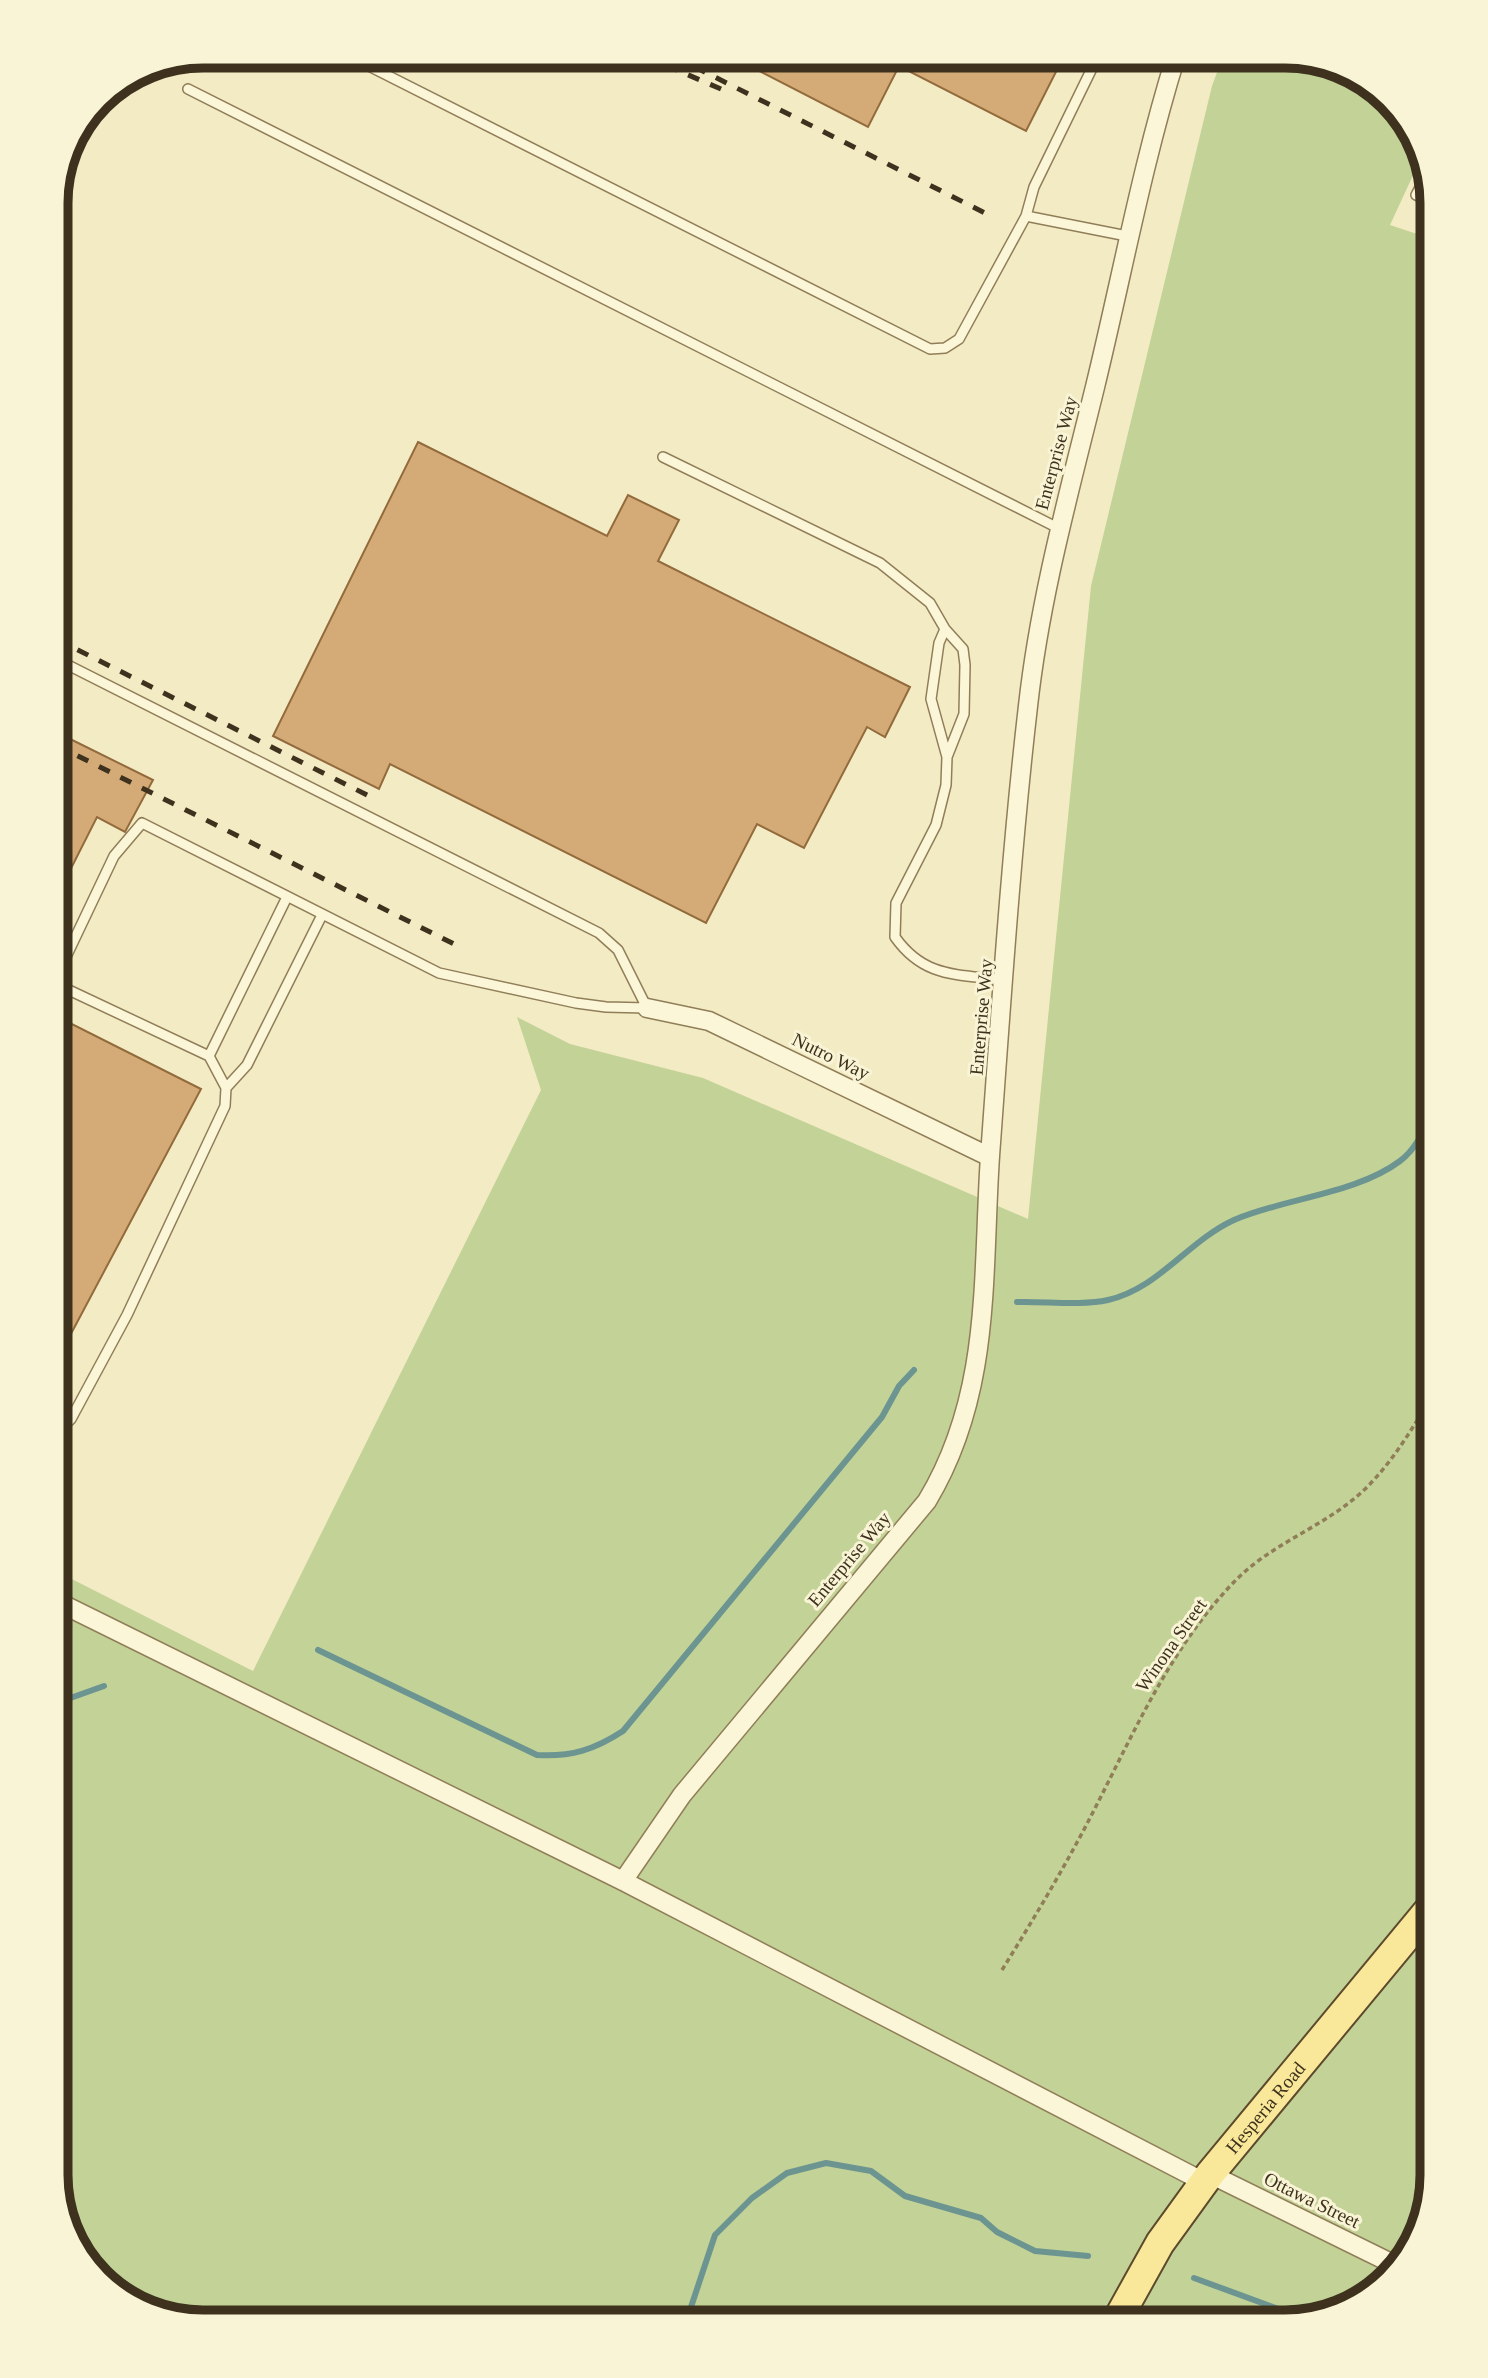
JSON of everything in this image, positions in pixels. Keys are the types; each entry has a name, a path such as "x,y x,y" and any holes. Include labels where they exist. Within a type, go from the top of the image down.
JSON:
{"main road":[{"name":"Hesperia Road","path":"1123,2310 1160,2243 1207,2178 1420,1921"}],"street":[{"name":"Enterprise Way","path":"623,1881 681,1795 927,1501 948,1466 973,1387 981,1342 990,1157 1028,703 1058,528 1095,385 1149,145 1172,69"},
{"name":"Nutro Way","path":"648,1008 709,1021 990,1157"},
{"name":"Ottawa Street","path":"68,1607 623,1881 1207,2178 1388,2262"}],"lane":[{"path":"373,68 930,349 945,348 959,339 1026,216 1034,187 1092,69"},
{"path":"188,89 1058,528"},
{"path":"1026,216 1127,236"},
{"path":"663,457 880,563 930,603 945,629 963,649 964,714 947,757 942,808 896,903 895,937 915,961 935,971 1005,980"},
{"path":"945,629 939,643 932,699 947,757"},
{"path":"69,665 599,933 618,950 648,1008 606,1007 461,980 413,961 142,823 114,856 69,951"},
{"path":"209,1056 288,897"},
{"path":"226,1088 247,1065 322,915"},
{"path":"68,1422 127,1315 225,1106 226,1088 209,1056 69,990"}],"path":[{"name":"Winona Street","path":"1002,1970 1090,1818 1151,1696 1199,1625 1234,1582 1273,1550 1320,1523 1363,1491 1396,1453 1420,1415"}],"green space":[{"path":"1218,69 1293,69 1328,75 1360,91 1386,114 1406,144 1415,170 1390,225 1420,235 1420,2175 1415,2210 1402,2242 1380,2270 1352,2292 1320,2305 1285,2310 195,2309 160,2303 144,2296 114,2276 91,2250 75,2218 69,2192 68,1577 253,1671 541,1090 517,1017 570,1044 703,1078 1028,1219 1091,586"}],"building":[{"path":"754,69 898,69 868,127"},
{"path":"904,69 1058,69 1026,131"},
{"path":"418,442 607,536 628,495 679,520 658,561 910,687 885,737 867,727 804,848 757,824 706,923 390,764 379,789 273,736"},
{"path":"69,738 153,780 125,832 97,817 69,873"},
{"path":"69,1022 201,1089 68,1339"}],"waterway":[{"path":"1017,1302 1086,1303 1126,1294 1158,1275 1217,1229 1275,1206 1363,1181 1400,1161 1420,1137"},
{"path":"318,1650 537,1755 572,1753 602,1743 623,1731 882,1417 899,1386 914,1370"},
{"path":"68,1699 104,1686"},
{"path":"690,2309 715,2235 752,2198 787,2173 826,2163 871,2171 905,2196 981,2218 997,2232 1035,2251 1088,2256"},
{"path":"1194,2278 1281,2310"}],"railway":[{"path":"673,68 721,89"},
{"path":"698,68 987,214"},
{"path":"69,645 375,799"},
{"path":"69,751 456,945"}]}
